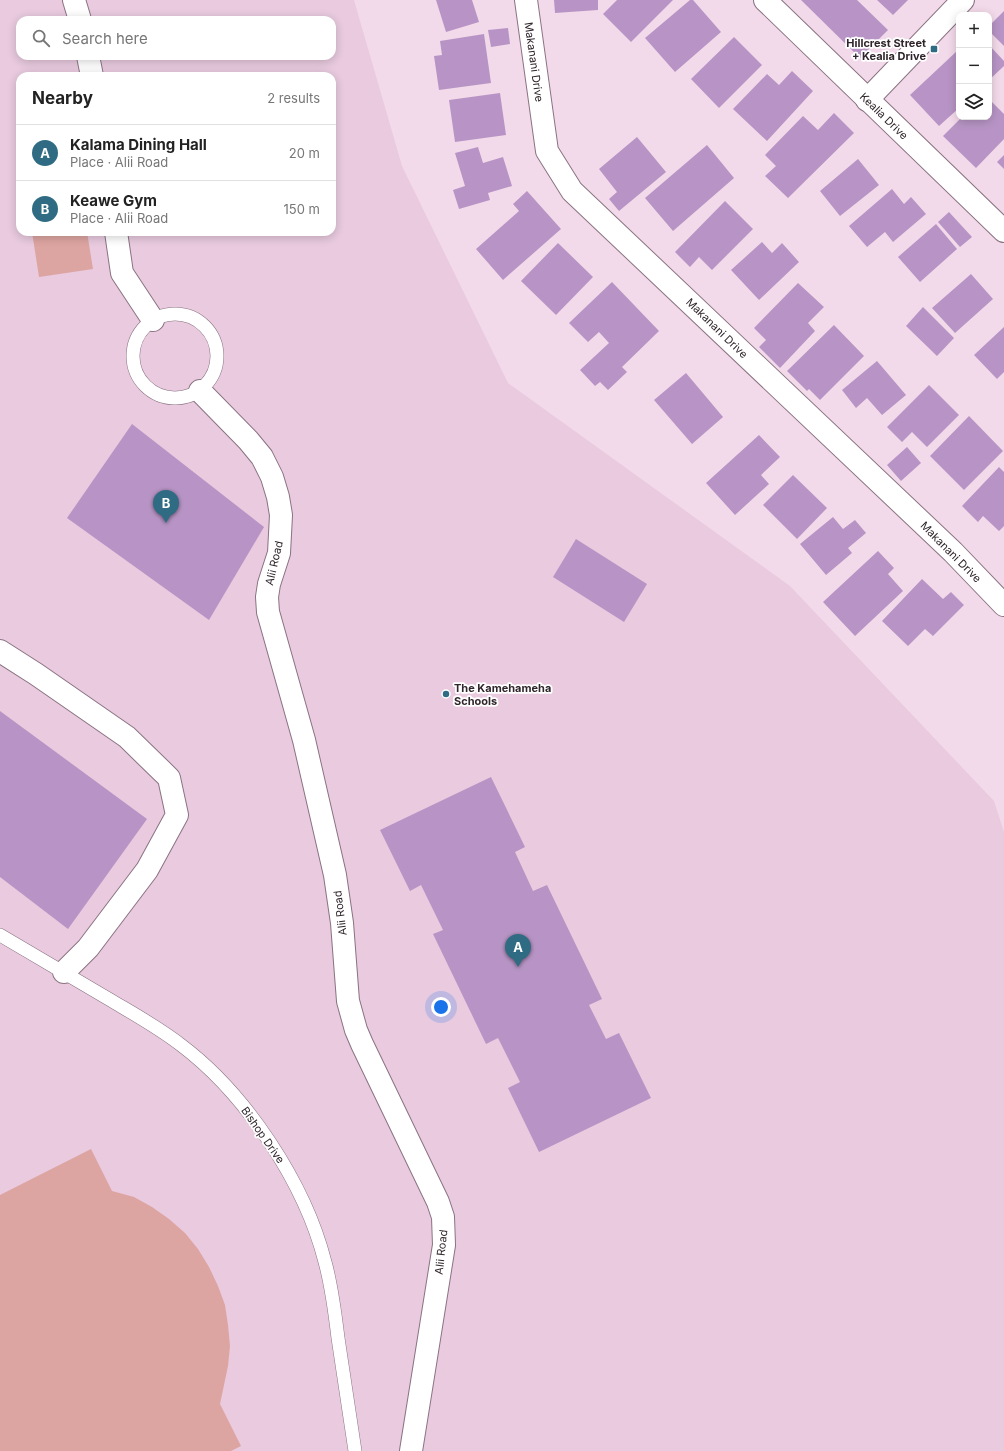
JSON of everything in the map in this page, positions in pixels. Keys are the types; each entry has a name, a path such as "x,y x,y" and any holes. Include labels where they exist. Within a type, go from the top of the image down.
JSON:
{"street":[{"path":"74,0 79,16"},
{"name":"Makanani Drive","path":"526,0 547,152 572,190 947,547 1004,605"},
{"name":"Kealia Drive","path":"765,0 867,100 1004,230"},
{"path":"867,100 963,0"},
{"path":"89,60 91,72"},
{"path":"117,236 122,273 153,320"},
{"name":"Alii Road","path":"200,390 248,440 262,457 272,477 278,497 281,515 279,553 269,584 267,597 268,612 304,740 335,876 342,923 348,1001 356,1030 362,1044 438,1202 443,1217 444,1245 411,1451"},
{"path":"0,651 127,736 169,778 177,815 147,870 88,948 64,972"}],"lane":[{"path":"180,314 195,318 206,327 214,340 218,354 216,368 210,381 200,390 187,397 174,399 161,396 149,390 140,380 134,367 134,347 142,329 153,320 166,315 180,314"},
{"name":"Bishop Drive","path":"0,935 155,1027 181,1045 204,1064 240,1102 273,1147 287,1170 306,1208 326,1262 355,1451"}],"shaded area":[{"name":"The Kamehameha Schools","path":"0,0 354,0 402,166 508,383 790,586 994,801 1004,832 1004,1451 0,1451"},
{"path":"33,236 88,236 93,269 39,277"},
{"path":"91,1149 112,1191 134,1197 152,1207 185,1233 198,1249 218,1286 225,1305 230,1346 228,1366 220,1404 241,1446 231,1451 0,1451 0,1195"}],"building":[{"path":"436,0 472,0 479,22 446,32"},
{"path":"554,0 598,0 598,10 555,13"},
{"path":"617,0 673,0 631,42 603,14"},
{"path":"690,0 693,0 721,32 675,72 645,38"},
{"path":"801,0 857,0 888,30 860,58"},
{"path":"877,0 908,0 893,15"},
{"path":"1004,11 1004,46 992,34 992,23"},
{"path":"508,28 510,44 491,47 488,30"},
{"path":"484,34 491,83 439,90 434,56 442,55 440,41"},
{"path":"734,37 762,65 719,108 691,79"},
{"path":"992,48 1004,61 1004,66 992,77"},
{"path":"956,52 956,111 939,126 910,95"},
{"path":"792,71 813,91 767,141 733,109 767,74 779,85"},
{"path":"500,93 506,135 455,142 449,100"},
{"path":"992,102 1004,114 1004,139 976,168 943,136 959,120 992,120"},
{"path":"834,113 854,133 788,198 765,176 776,166 765,155 803,116 818,130"},
{"path":"637,137 666,172 619,211 609,199 617,192 599,169"},
{"path":"707,145 734,178 673,231 645,198"},
{"path":"478,147 483,163 503,157 512,186 488,193 490,200 459,209 453,190 465,186 455,153"},
{"path":"1004,155 1004,169 997,162"},
{"path":"858,159 879,185 840,216 820,191"},
{"path":"892,189 904,204 911,197 926,214 893,242 885,232 867,247 849,226"},
{"path":"527,191 561,229 503,280 476,249 519,211 513,204"},
{"path":"725,201 753,229 712,270 699,257 690,267 675,252"},
{"path":"949,212 972,237 960,247 938,222"},
{"path":"936,224 957,249 920,282 898,257"},
{"path":"762,242 772,253 782,243 799,262 759,300 731,270"},
{"path":"558,243 593,277 556,315 521,281"},
{"path":"971,274 993,299 955,333 932,308"},
{"path":"612,282 659,331 622,367 627,372 608,390 600,382 595,386 580,370 609,343 599,332 588,342 569,323"},
{"path":"798,283 824,307 808,323 815,331 780,368 759,347 766,340 754,328"},
{"path":"923,307 954,338 937,356 906,326"},
{"path":"834,325 864,356 820,400 809,389 807,391 787,371"},
{"path":"1004,327 1004,372 997,379 974,355"},
{"path":"877,361 906,395 882,415 867,398 856,408 842,390"},
{"path":"686,373 723,417 692,444 654,400"},
{"path":"929,385 959,415 927,447 912,432 902,442 887,427"},
{"path":"969,416 1003,451 964,490 930,456"},
{"path":"132,424 264,527 209,620 67,518"},
{"path":"759,435 780,457 761,475 769,484 735,515 706,483"},
{"path":"907,447 921,463 901,481 887,465"},
{"path":"999,467 1004,472 1004,526 999,531 983,516 978,522 962,506"},
{"path":"793,475 827,508 797,539 763,505"},
{"path":"833,517 843,529 855,520 866,533 848,548 852,553 826,575 800,544"},
{"path":"576,539 647,584 624,622 553,577"},
{"path":"878,551 894,568 888,574 903,591 855,636 823,602"},
{"path":"922,579 943,599 951,592 964,605 933,636 925,629 908,646 882,621"},
{"path":"0,711 147,819 68,929 0,877"},
{"path":"491,777 525,847 515,852 533,891 547,885 602,999 589,1005 606,1039 619,1033 651,1098 539,1152 508,1088 520,1082 498,1038 486,1044 433,934 443,930 421,885 410,891 380,830"}],"place":[{"name":"Hillcrest Street + Kealia Drive","path":"934,49"},
{"name":"Keawe Gym","path":"166,523"},
{"name":"The Kamehameha Schools","path":"446,694"},
{"name":"Kalama Dining Hall","path":"518,967"}]}
